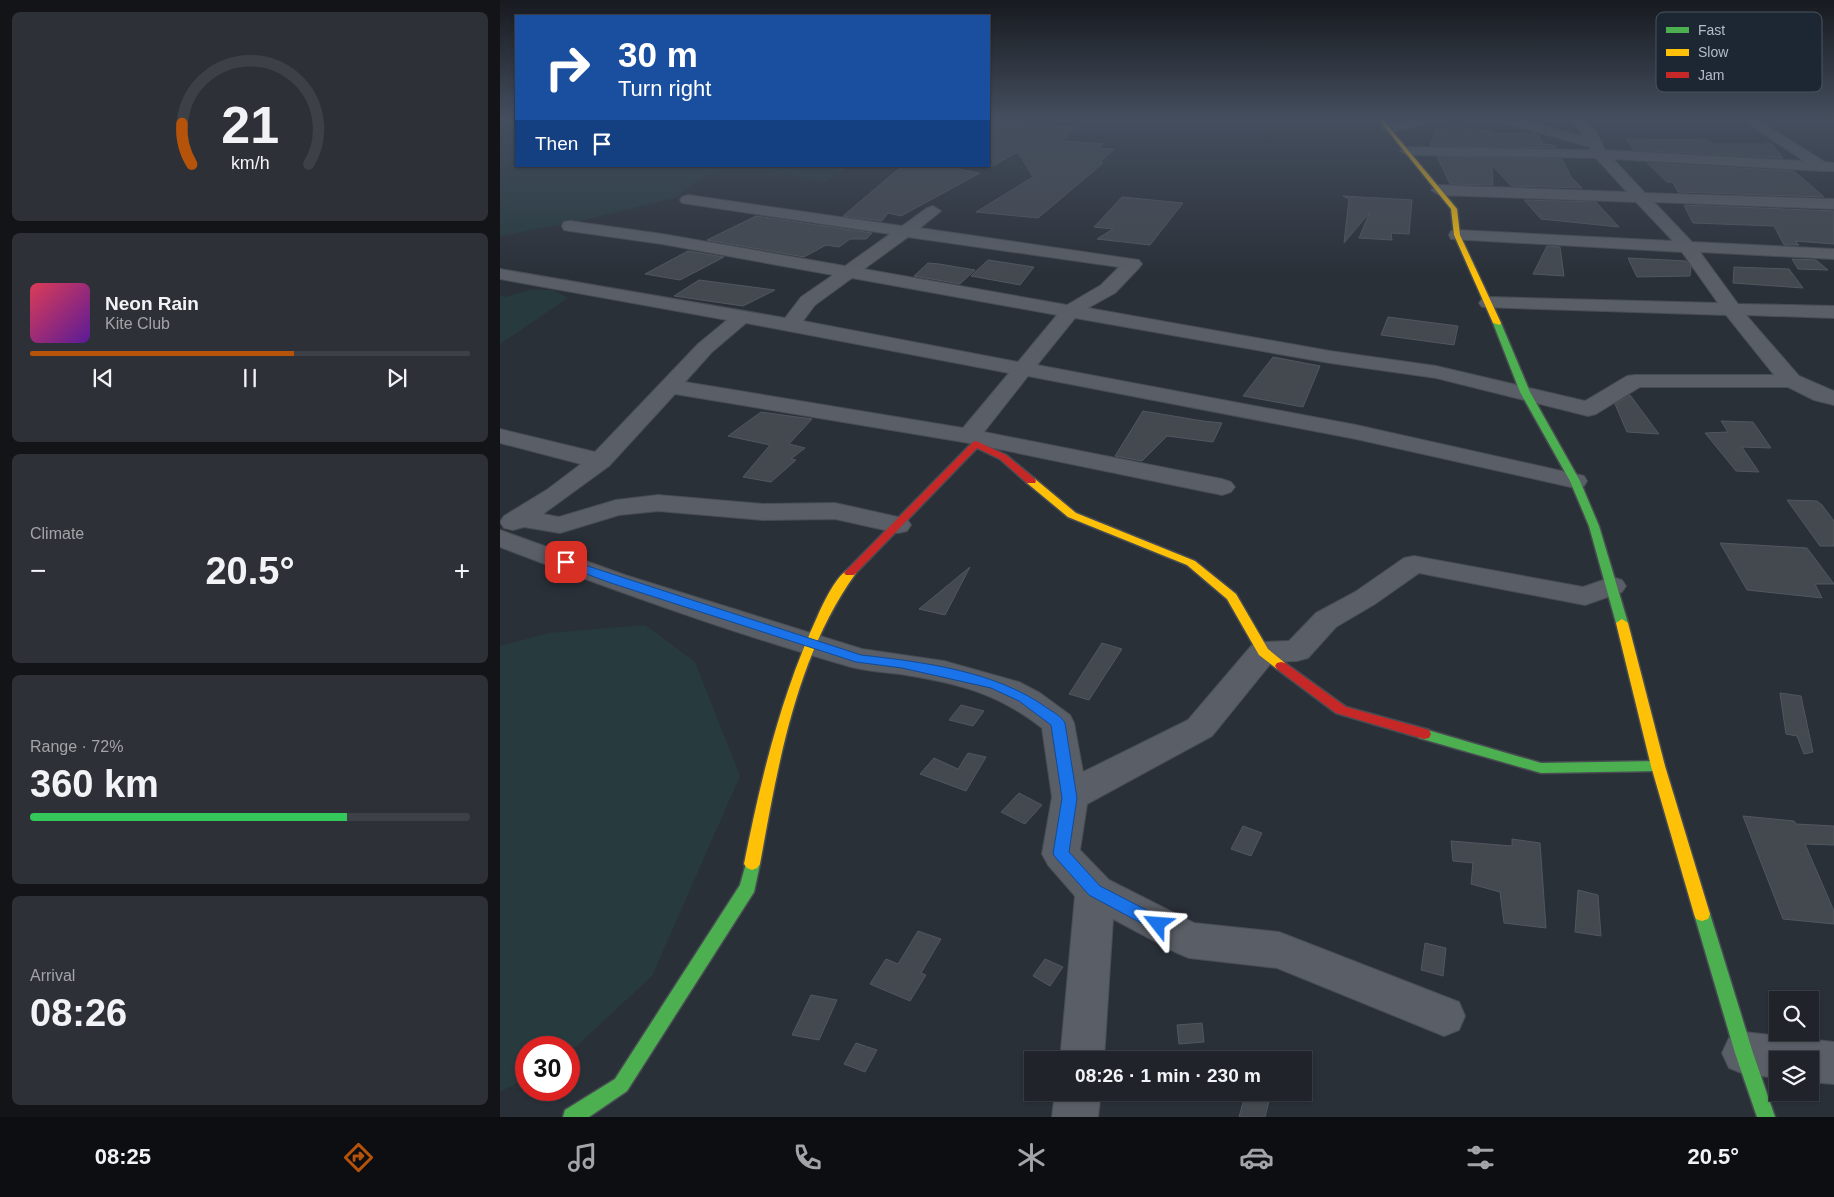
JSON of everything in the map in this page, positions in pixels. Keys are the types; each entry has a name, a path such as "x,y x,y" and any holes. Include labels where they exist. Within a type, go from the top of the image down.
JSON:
{"street":[{"path":"1424,172 1454,209 1457,235 1489,303 1525,392 1575,481 1594,526 1612,586 1658,766 1744,1053 1766,1117"},
{"path":"1618,172 1687,246 1731,308 1791,381"},
{"path":"1439,190 1642,199 1834,204"},
{"path":"688,200 1133,264 1108,289 1070,311 1020,370 969,436"},
{"path":"790,325 808,300 933,211"},
{"path":"570,226 662,239 1330,357 1436,372 1588,408 1635,382 1791,381 1834,398"},
{"path":"1457,235 1834,254"},
{"path":"500,274 790,325 1356,432 1575,481"},
{"path":"1489,303 1834,312"},
{"path":"506,528 557,494 600,461 705,348 742,317"},
{"path":"669,386 969,436 1222,487"},
{"path":"500,436 600,461"},
{"path":"572,1117 621,1084 748,887 763,807 789,701 811,643 838,586 976,444 1003,457 1072,515 1190,563 1232,598 1263,652 1341,710 1541,768 1658,766"},
{"path":"506,528 560,525 616,508 658,503 763,512 835,511 898,525"},
{"path":"506,528 615,581 860,659 902,664 994,685 1024,698 1058,723 1070,798 1061,854 1095,891 1189,940 1279,950 1444,1016"},
{"path":"1070,798 1088,785 1200,728 1263,652 1298,651 1326,620 1365,598 1414,564 1585,596 1612,586"},
{"path":"1083,1051 1095,891"},
{"path":"1744,1053 1769,1056"},
{"path":"1819,1062 1834,1063"},
{"path":"1075,1117 1077,1101"}],"green space":[{"path":"500,172 719,172 703,177 674,198 585,220 500,236"},
{"path":"774,172 840,172 825,182"},
{"path":"530,290 553,290 568,298 500,344 500,296 505,297"},
{"path":"645,625 695,662 740,776 652,976 580,1043 580,1036 515,1036 515,1084 500,1092 500,646 549,633"}],"building":[{"path":"895,172 980,173 901,216 888,213 882,221 843,216"},
{"path":"1030,172 1092,172 1038,218 976,212 1033,177"},
{"path":"1444,172 1492,172 1493,185 1450,184"},
{"path":"1498,172 1569,172 1582,188 1511,186"},
{"path":"1657,172 1795,172 1824,197 1678,192 1673,182 1667,182"},
{"path":"1343,196 1412,200 1409,234 1391,233 1392,240 1359,238 1370,212 1344,243 1349,199"},
{"path":"1122,197 1183,203 1150,245 1097,239 1113,229 1094,227"},
{"path":"1524,200 1596,202 1619,227 1541,219"},
{"path":"1684,205 1834,211 1834,244 1795,241 1799,245 1784,245 1774,226 1693,223"},
{"path":"756,216 872,233 866,239 850,239 839,247 826,245 804,257 707,240"},
{"path":"1547,246 1560,247 1564,276 1533,274"},
{"path":"688,251 724,257 680,280 645,274"},
{"path":"1628,258 1686,261 1691,267 1690,276 1637,277"},
{"path":"1792,259 1816,260 1828,270 1798,269"},
{"path":"988,260 1034,267 1020,285 971,276"},
{"path":"928,263 975,270 960,284 914,276"},
{"path":"1734,267 1789,269 1803,288 1733,283"},
{"path":"699,280 775,290 743,306 674,296"},
{"path":"1388,317 1458,326 1454,345 1381,335"},
{"path":"1273,357 1320,366 1303,407 1243,396"},
{"path":"1630,395 1659,434 1627,432 1615,404"},
{"path":"1143,411 1222,423 1213,442 1167,436 1142,461 1115,456"},
{"path":"761,412 812,419 789,444 805,448 791,459 796,460 771,482 743,477 770,445 728,436"},
{"path":"1721,421 1753,422 1771,448 1742,447 1759,472 1736,471 1705,433 1728,432"},
{"path":"1787,500 1817,501 1822,505 1834,521 1834,546 1820,546"},
{"path":"1720,543 1807,548 1834,584 1815,584 1822,598 1747,590"},
{"path":"970,567 945,615 919,609"},
{"path":"1102,643 1122,649 1089,700 1069,694"},
{"path":"1780,693 1801,696 1813,752 1804,754 1797,736 1786,734"},
{"path":"961,705 984,711 973,726 949,720"},
{"path":"968,753 986,757 966,791 920,774 934,758 958,769"},
{"path":"1019,793 1042,805 1025,824 1001,812"},
{"path":"1743,816 1794,821 1796,824 1834,826 1834,845 1805,844 1834,911 1834,924 1783,919"},
{"path":"1243,826 1262,833 1251,856 1231,849"},
{"path":"1512,839 1540,843 1546,928 1504,923 1500,892 1471,884 1473,863 1453,861 1451,841 1512,846"},
{"path":"1578,890 1598,895 1601,936 1575,932"},
{"path":"918,931 941,939 921,973 926,975 910,1001 870,984 886,959 898,964"},
{"path":"1425,943 1446,948 1443,976 1421,970"},
{"path":"1045,959 1063,967 1050,986 1033,976"},
{"path":"811,995 837,1000 819,1040 792,1035"},
{"path":"1202,1023 1204,1042 1179,1044 1177,1025"},
{"path":"856,1043 877,1050 865,1072 844,1064"},
{"path":"1243,1101 1269,1101 1265,1117 1239,1117"}],"traffic: fast":[{"path":"1497,323 1525,392 1575,481 1594,526 1622,623"},
{"path":"1424,734 1541,768 1658,766"},
{"path":"572,1117 621,1085 748,887 752,864"},
{"path":"1702,914 1744,1053 1766,1117"}],"traffic: slow":[{"path":"1424,172 1454,209 1457,235 1497,323"},
{"path":"1031,481 1072,515 1191,563 1232,597 1263,652 1281,666"},
{"path":"752,864 778,743 796,683 829,605 840,585 850,573"},
{"path":"1622,623 1658,766 1702,914"}],"traffic: jam":[{"path":"850,573 976,444 1003,457 1031,481"},
{"path":"1281,666 1341,710 1424,734"}],"route":[{"path":"566,562 615,581 860,659 902,664 994,685 1024,698 1058,723 1070,798 1061,854 1095,891 1158,924"}]}
